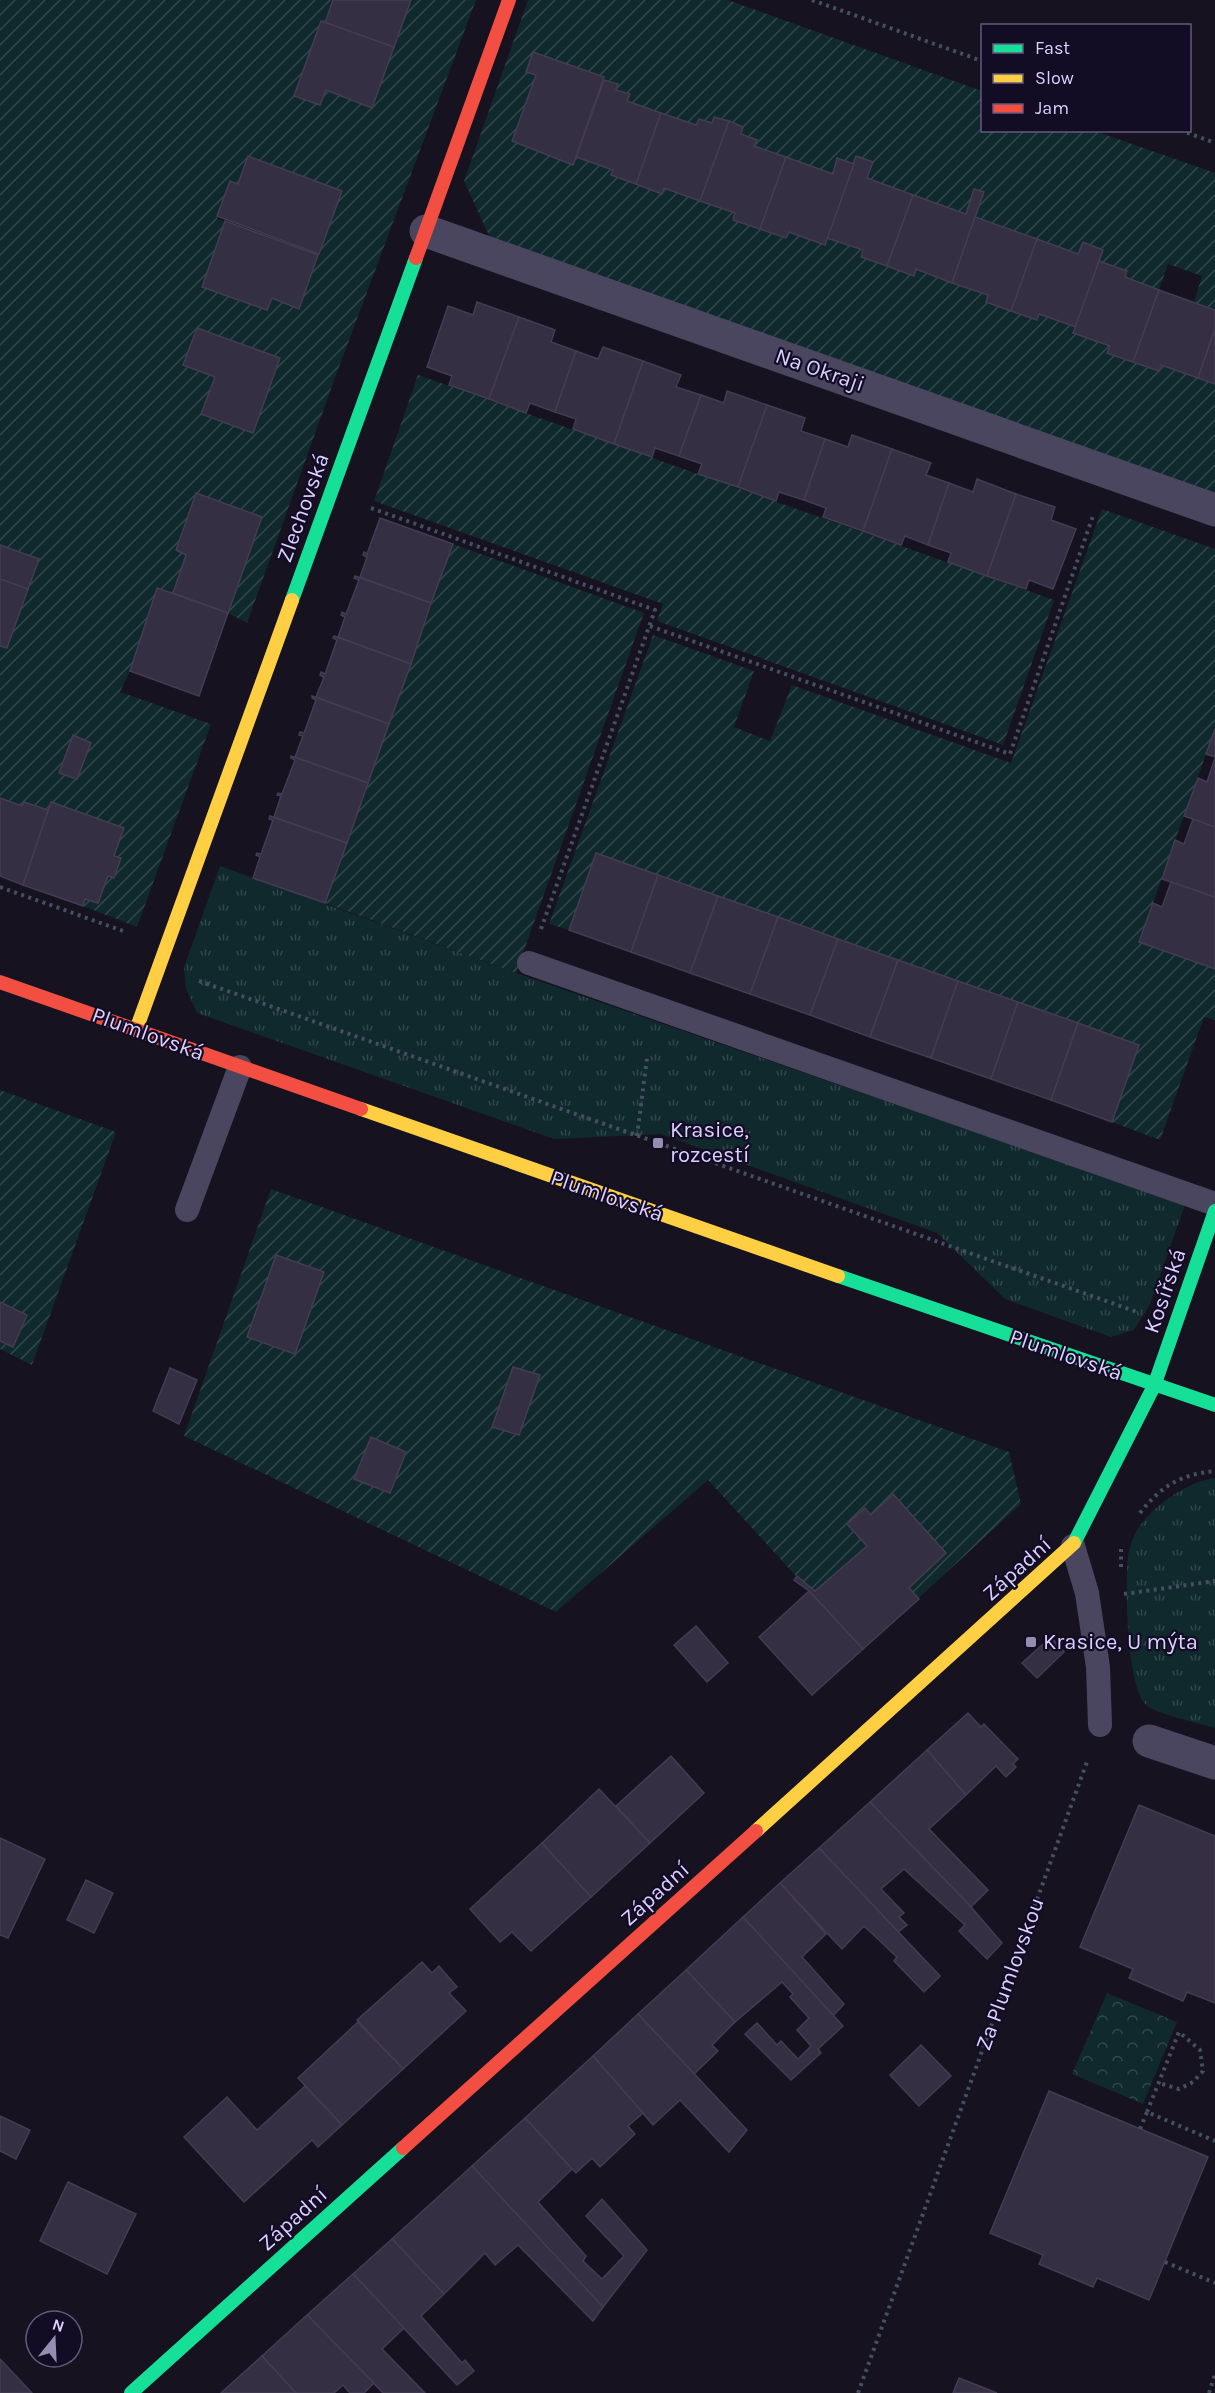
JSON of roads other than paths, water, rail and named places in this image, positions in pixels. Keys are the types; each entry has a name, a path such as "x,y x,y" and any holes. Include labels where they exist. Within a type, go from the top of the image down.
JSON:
{"street":[{"name":"Zlechovská","path":"136,1030 509,0"},
{"name":"Na Okraji","path":"426,231 1215,510"},
{"name":"Plumlovská","path":"0,982 1215,1406"},
{"name":"Kosířská","path":"1154,1386 1215,1211"},
{"name":"Západní","path":"131,2393 1073,1546 1154,1386"},
{"path":"1149,1741 1215,1763"}],"lane":[{"path":"530,963 1215,1204"},
{"path":"187,1210 240,1067"},
{"path":"1073,1546 1087,1593 1098,1667 1100,1725"}],"place":[{"name":"Krasice, rozcestí","path":"658,1143"},
{"name":"Krasice, U mýta","path":"1031,1642"}]}
